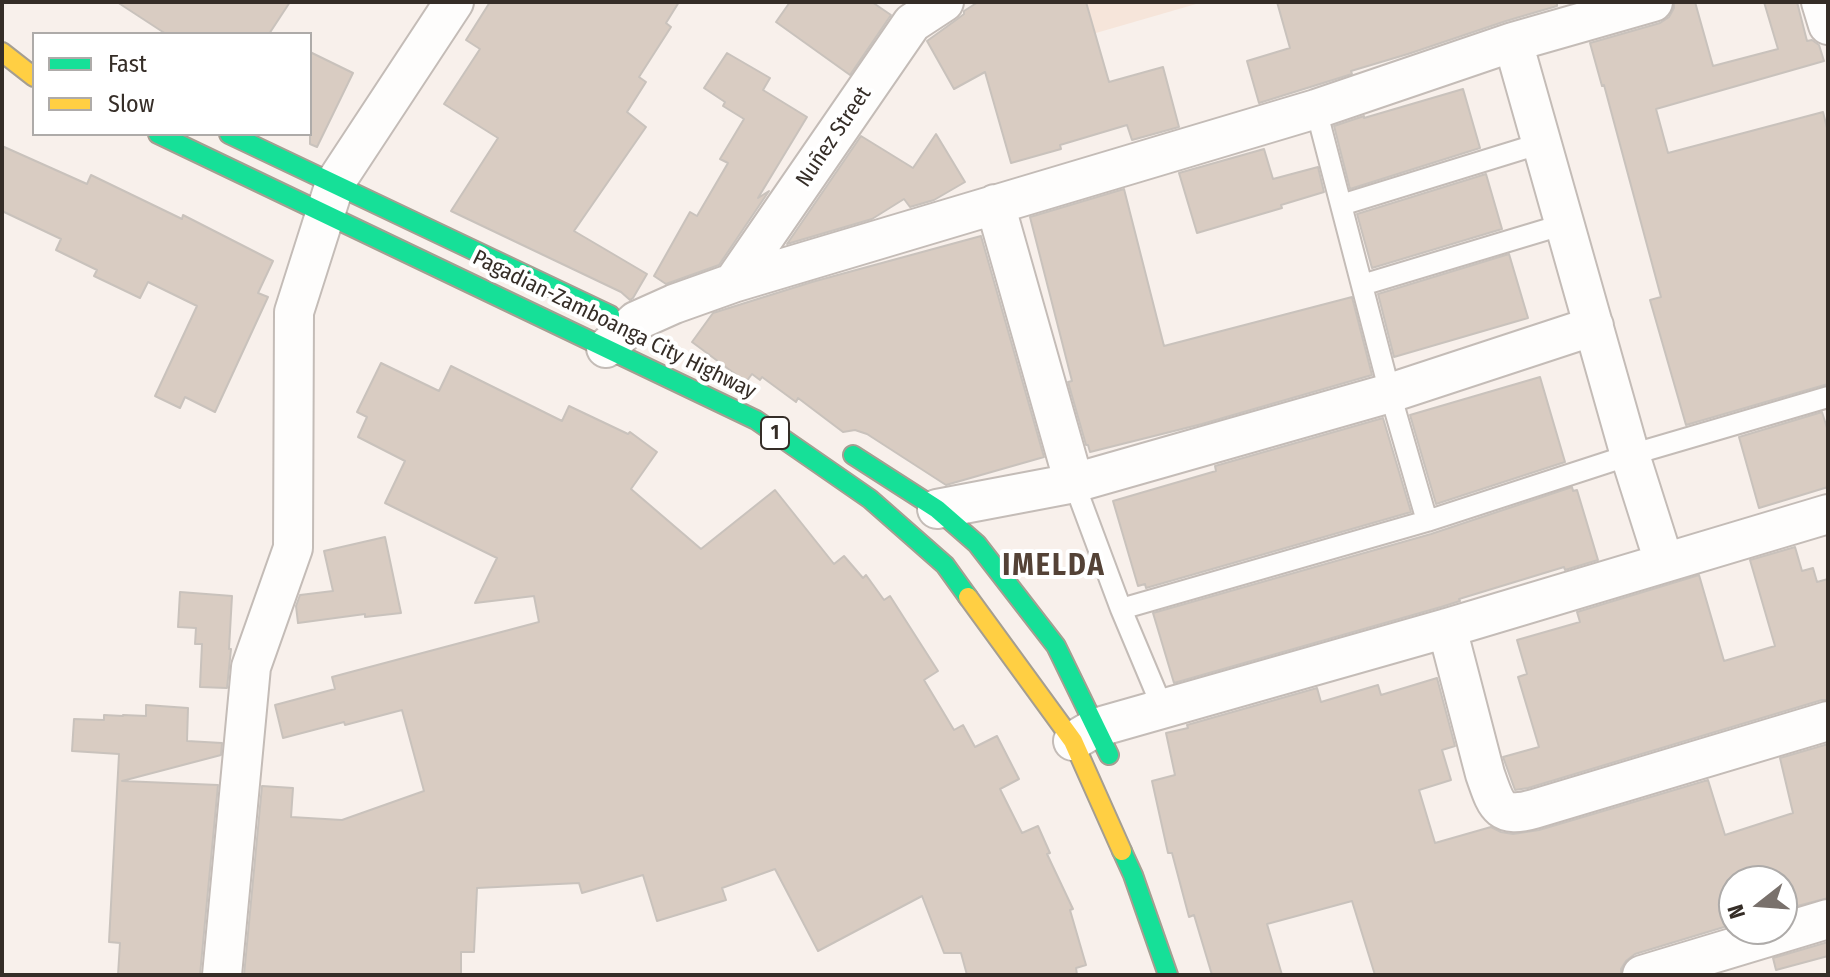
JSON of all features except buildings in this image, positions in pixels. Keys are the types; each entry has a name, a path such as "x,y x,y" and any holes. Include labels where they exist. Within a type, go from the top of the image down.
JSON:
{"highway":[{"path":"6,42 32,74"},
{"name":"Pagadian-Zamboanga City Highway","path":"163,136 330,199 627,335 756,420 870,499 945,565 1118,774"},
{"name":"Pagadian-Zamboanga City Highway","path":"232,136 330,199 627,335"},
{"name":"Pagadian-Zamboanga City Highway","path":"835,445 937,509 977,544 1056,646 1168,975"}],"street":[{"path":"222,975 251,667 293,548 294,312 330,199 454,2"},
{"name":"Nuñez Street","path":"733,283 912,23 944,2"},
{"path":"627,335 636,321 733,283 1316,109 1513,42 1653,2"},
{"path":"1821,2 1828,25"},
{"path":"1513,42 1630,455 1664,562"},
{"path":"995,204 1074,483"},
{"path":"937,509 1074,483 1390,393 1594,326"},
{"path":"1084,734 1828,514"},
{"path":"1447,628 1493,798 1500,808 1517,814 1828,721"},
{"path":"1642,975 1828,919"}],"lane":[{"path":"1316,109 1390,393 1427,521"},
{"path":"1341,205 1542,143"},
{"path":"1362,285 1565,224"},
{"path":"1121,609 1427,521 1630,455 1828,397"},
{"path":"1074,483 1121,609 1163,709"}],"shaded area":[{"path":"1029,2 1203,2 1058,44"}],"traffic: fast":[{"path":"162,136 756,420 870,499 945,565 968,597"},
{"path":"233,136 610,315"},
{"path":"853,455 937,509 977,544 1056,646 1109,755"},
{"path":"1122,851 1168,975"}],"traffic: slow":[{"path":"2,52 32,75"},
{"path":"968,597 1073,741 1122,851"}],"district":[{"name":"IMELDA","path":"1054,567"}]}
